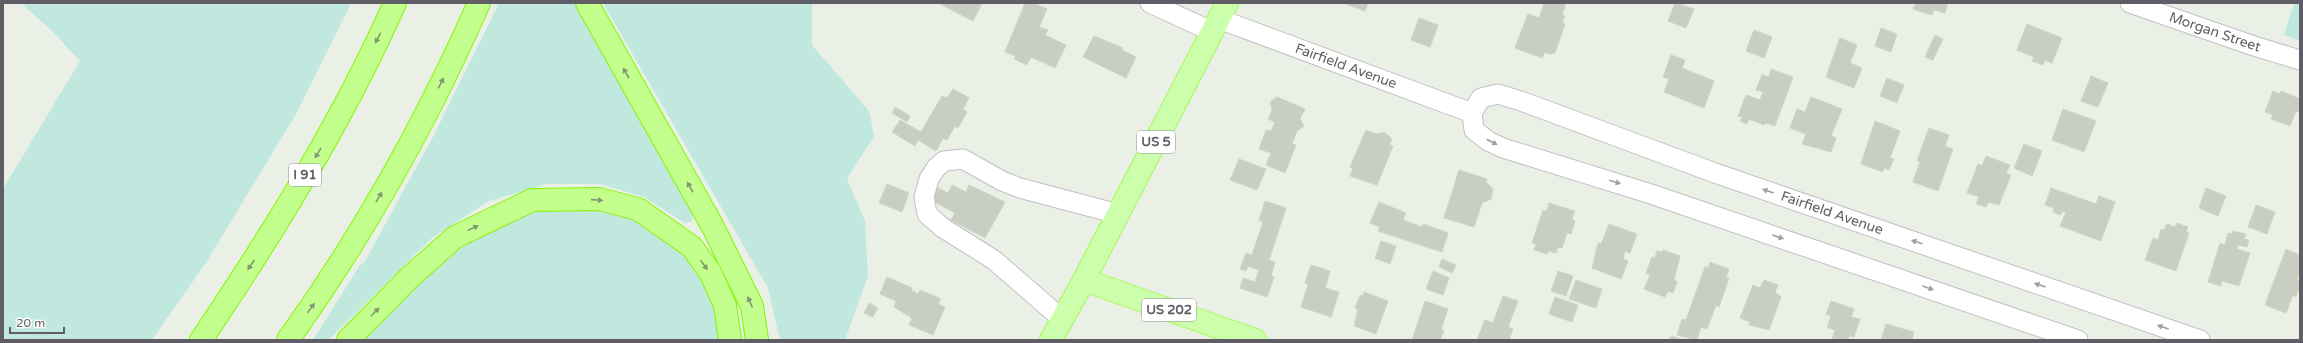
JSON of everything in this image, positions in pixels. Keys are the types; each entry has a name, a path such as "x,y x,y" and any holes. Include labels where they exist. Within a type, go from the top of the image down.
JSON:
{"highway":[{"name":"I 91","path":"201,340 256,257 328,136 395,3"},
{"path":"288,340 323,291 403,156 460,46 479,3"},
{"path":"587,3 716,233 752,306 757,340"},
{"path":"348,340 409,278 455,237 532,200 599,199 638,209 692,248 710,272 725,305 730,340"}],"main road":[{"name":"US 5","path":"1051,340 1084,280 1220,18"},
{"name":"US 202","path":"1084,280 1255,340"}],"street":[{"name":"Fairfield Avenue","path":"1150,3 1220,18 1472,113 1481,98 1498,94 1521,101 1715,173 2200,340"},
{"name":"Morgan Street","path":"2130,3 2254,46 2300,60"},
{"path":"1472,113 1474,130 1488,141 1503,148 1651,194 2078,340"},
{"path":"1062,319 994,260 944,228 927,214 924,197 929,179 936,168 944,161 963,159 1002,181 1020,188 1118,214"}],"shaded area":[{"path":"21,3 351,3 296,114 207,261 152,340 3,340 3,189 80,61 52,31"},
{"path":"499,3 575,3 692,212 692,221 685,223 644,197 600,184 547,184 489,201 433,237 328,340 313,340 360,265 364,263 434,135"},
{"path":"603,3 812,3 812,45 869,111 874,136 847,179 865,221 868,276 845,340 780,340 768,288"},
{"path":"2294,3 2300,3 2300,41 2284,35"},
{"path":"598,207 632,215 681,249 700,273 714,301 720,340 358,340 397,302 440,264 464,246 488,231 512,219 537,210"}],"building":[{"path":"938,3 982,3 973,21"},
{"path":"1025,3 1033,3 1047,9 1039,27 1048,30 1045,35 1066,45 1055,68 1031,57 1027,65 1014,59 1016,56 1005,52"},
{"path":"1348,3 1368,3 1365,11 1348,5"},
{"path":"1544,3 1566,3 1562,15 1565,16 1562,23 1565,24 1555,53 1550,54 1545,52 1542,58 1515,48 1528,14 1539,18"},
{"path":"1675,3 1694,9 1686,28 1668,21"},
{"path":"1916,3 1948,3 1945,13 1934,10 1932,15 1913,9"},
{"path":"1419,18 1438,25 1430,47 1411,40"},
{"path":"2027,24 2062,38 2052,63 2045,60 2043,65 2032,61 2034,57 2017,50"},
{"path":"1881,28 1897,34 1891,52 1875,46"},
{"path":"1754,30 1772,37 1764,58 1746,51"},
{"path":"1935,35 1943,39 1933,60 1925,57"},
{"path":"1094,36 1123,48 1122,50 1136,57 1126,78 1083,57"},
{"path":"1840,38 1857,45 1850,63 1862,68 1854,88 1826,77"},
{"path":"1671,55 1685,60 1682,68 1714,81 1704,108 1664,92 1669,79 1663,77"},
{"path":"1771,69 1793,77 1775,126 1765,123 1764,125 1749,119 1747,124 1740,121 1742,117 1738,116 1746,95 1760,100 1763,92 1756,90 1762,75 1769,77"},
{"path":"2091,76 2108,83 2098,107 2081,101"},
{"path":"1887,78 1904,85 1897,103 1880,96"},
{"path":"953,89 969,98 963,109 967,112 958,128 955,126 947,140 943,138 936,151 918,140 915,146 892,132 900,120 921,132 942,96 947,98"},
{"path":"2273,91 2280,94 2281,91 2300,99 2300,113 2296,111 2290,126 2271,119 2273,115 2265,112"},
{"path":"1277,97 1305,109 1300,119 1304,126 1297,131 1292,144 1296,145 1285,173 1266,165 1271,153 1259,149 1266,130 1271,131 1275,122 1268,119 1272,110 1270,102"},
{"path":"1811,97 1842,109 1831,136 1836,138 1831,152 1802,144 1806,134 1790,128 1797,109 1805,112"},
{"path":"895,107 910,116 907,122 892,113"},
{"path":"2063,109 2096,121 2084,152 2052,140"},
{"path":"1875,121 1900,131 1890,158 1894,159 1889,170 1884,168 1883,172 1861,164"},
{"path":"1929,128 1949,135 1945,146 1953,149 1938,191 1913,182 1920,162 1917,161"},
{"path":"1366,130 1377,134 1384,132 1392,139 1389,145 1393,146 1377,185 1350,176 1353,168 1350,167"},
{"path":"2024,144 2042,151 2032,176 2014,168"},
{"path":"1986,156 2010,165 2006,174 2011,175 1999,205 1989,202 1986,207 1976,204 1979,197 1967,193 1978,164 1982,166"},
{"path":"1239,159 1266,169 1257,190 1230,180"},
{"path":"1459,170 1487,179 1486,182 1493,189 1491,199 1482,203 1474,227 1444,218"},
{"path":"887,184 909,193 902,212 879,203"},
{"path":"952,185 966,192 969,185 1005,202 985,238 951,220 955,213 931,200 938,188 948,193"},
{"path":"2051,188 2096,204 2099,196 2115,202 2101,241 2060,226 2066,212 2062,211 2061,215 2053,212 2054,208 2045,205"},
{"path":"2206,188 2226,196 2218,216 2199,208"},
{"path":"1265,201 1286,208 1269,260 1275,262 1271,276 1274,277 1267,297 1240,288 1243,278 1255,282 1259,270 1248,266 1246,271 1240,269 1246,253 1252,255 1263,222 1259,220"},
{"path":"1379,202 1406,213 1403,220 1422,227 1423,224 1448,233 1442,252 1378,231 1380,227 1370,223"},
{"path":"1549,203 1575,211 1572,220 1575,221 1571,234 1567,233 1562,248 1558,247 1556,253 1548,251 1547,254 1534,250 1536,244 1532,243 1543,210 1547,211"},
{"path":"2256,205 2275,212 2267,234 2248,227"},
{"path":"2177,223 2188,227 2186,232 2189,233 2176,271 2145,260 2153,238 2158,240 2161,229 2164,230 2167,224 2175,227"},
{"path":"1609,224 1637,234 1630,253 1625,251 1623,259 1628,261 1621,279 1592,268 1598,243 1601,244"},
{"path":"2233,231 2246,234 2244,239 2249,240 2247,247 2238,245 2237,249 2250,253 2239,286 2222,281 2221,286 2208,282 2220,243 2225,245 2228,233 2232,234"},
{"path":"1381,241 1396,246 1390,264 1375,258"},
{"path":"2286,249 2300,255 2300,271 2297,280 2300,282 2300,285 2296,297 2293,295 2286,313 2265,305"},
{"path":"1663,250 1680,256 1674,280 1677,282 1673,293 1668,291 1665,297 1644,289 1650,275 1646,273 1652,257 1655,258 1657,251 1662,252"},
{"path":"1442,259 1456,265 1452,273 1439,267"},
{"path":"1710,262 1729,269 1726,277 1729,278 1719,307 1716,305 1707,329 1701,327 1697,340 1677,335 1682,319 1686,320 1705,267 1708,268"},
{"path":"1311,265 1330,271 1325,288 1339,292 1331,317 1301,307 1308,285 1305,283"},
{"path":"1433,271 1449,278 1443,295 1426,289"},
{"path":"1558,271 1573,276 1566,296 1551,291"},
{"path":"887,277 912,288 911,290 918,294 920,290 941,299 938,304 945,307 933,335 909,325 912,318 894,307 896,301 880,294"},
{"path":"1576,280 1602,289 1596,308 1569,299"},
{"path":"1764,280 1778,285 1775,292 1781,297 1769,330 1749,325 1750,322 1740,318 1753,285 1760,288"},
{"path":"1364,292 1388,301 1376,334 1354,326 1358,309 1355,308 1360,295 1363,296"},
{"path":"1503,296 1518,301 1508,327 1513,329 1509,340 1477,340 1485,320 1493,323"},
{"path":"1555,297 1578,305 1572,322 1549,314"},
{"path":"1425,301 1448,309 1441,329 1444,331 1440,340 1412,340"},
{"path":"1831,301 1854,309 1851,317 1860,319 1854,337 1849,336 1848,340 1832,340 1835,330 1827,327 1831,316 1826,314"},
{"path":"869,303 878,308 873,317 864,313"},
{"path":"1886,324 1914,332 1912,340 1881,340"},
{"path":"1671,336 1682,340 1669,340"}]}
